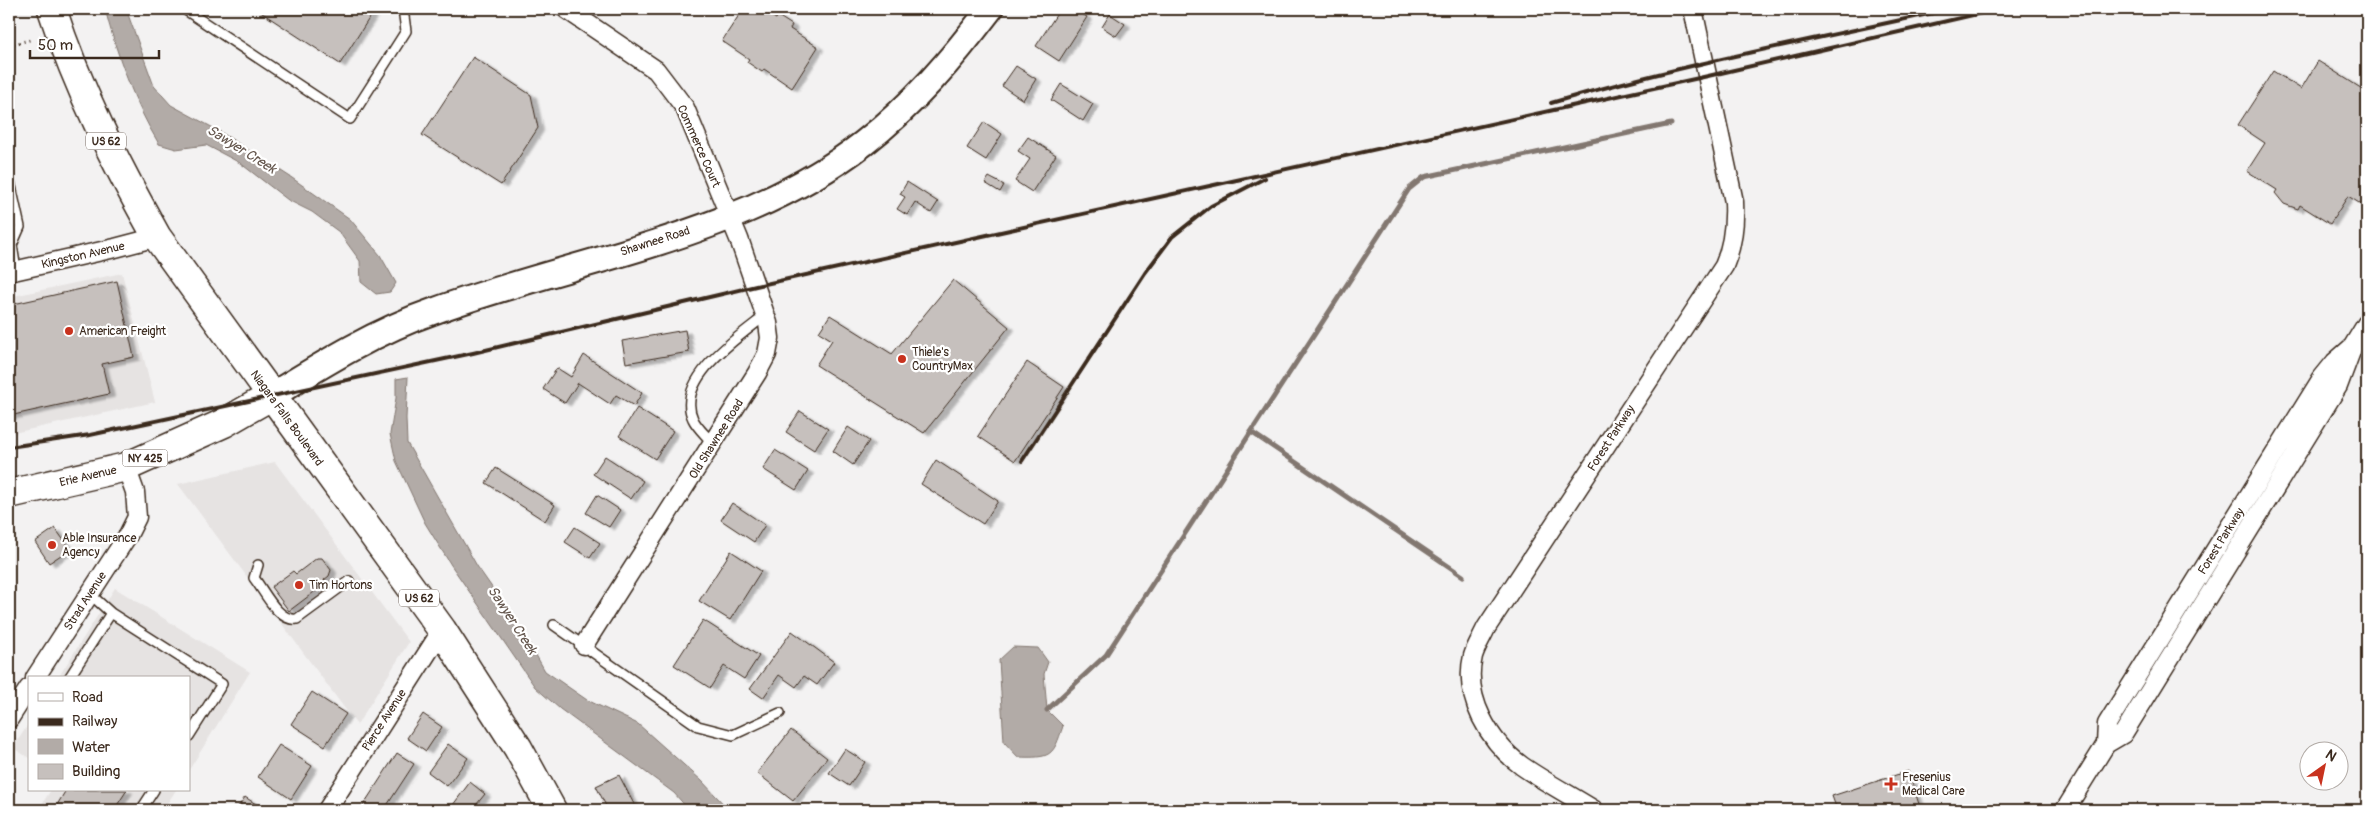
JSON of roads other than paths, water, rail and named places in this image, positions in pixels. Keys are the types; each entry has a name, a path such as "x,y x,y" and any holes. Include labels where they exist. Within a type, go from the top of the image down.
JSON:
{"main road":[{"name":"Niagara Falls Boulevard","path":"52,9 95,117 124,177 157,237 442,630 518,748 552,810"},
{"name":"Shawnee Road","path":"271,396 347,350 433,311 683,233 730,216 778,195 816,174 863,144 930,83 961,48 990,9"},
{"name":"Erie Avenue","path":"9,494 126,467 224,423 271,396"}],"street":[{"name":"Commerce Court","path":"566,9 656,70 668,83 685,108 730,216"},
{"name":"Forest Parkway","path":"1594,810 1520,765 1495,740 1485,724 1473,694 1470,679 1474,654 1486,628 1724,266 1730,250 1735,217 1734,202 1693,9"},
{"name":"Old Shawnee Road","path":"584,644 713,444 767,354 770,338 766,315 730,216"},
{"name":"Kingston Avenue","path":"13,271 157,237"},
{"name":"Forest Parkway","path":"2065,810 2106,744 2123,734 2252,526 2338,386 2353,346 2367,323"},
{"name":"Forest Parkway","path":"2106,744 2107,724 2236,516 2322,378 2335,362 2353,346"},
{"name":"Strad Avenue","path":"36,676 137,517 135,492 126,467"},
{"name":"Pierce Avenue","path":"327,810 442,630"},
{"path":"9,718 28,690"}],"lane":[{"path":"184,9 350,119 406,31 403,9"},
{"path":"9,177 20,227 12,245 13,271"},
{"path":"713,444 693,419 689,401 696,382 715,356 766,315"},
{"path":"2236,516 2252,526"},
{"path":"258,565 254,578 283,617 290,620 297,620 349,581"},
{"path":"90,594 111,613 222,684 190,734"},
{"path":"70,676 111,613"},
{"path":"554,625 584,644 660,701 698,726 733,735 780,713"},
{"path":"141,810 153,792"}],"water":[{"name":"Sawyer Creek","path":"105,9 126,9 154,86 171,105 219,131 292,178 350,219 380,255 396,283 390,292 376,294 361,282 360,261 339,232 312,212 288,200 240,163 206,145 176,149 159,144 127,78"},
{"name":"Sawyer Creek","path":"408,377 407,443 477,566 523,632 545,671 587,700 638,724 702,781 729,810 689,810 674,793 560,709 535,687 451,565 425,523 396,461 390,434 396,398 396,379"},
{"path":"1013,647 1038,648 1048,662 1044,674 1047,710 1063,726 1053,750 1044,756 1018,757 1004,742 999,660"}],"waterway":[{"path":"1047,710 1106,655 1409,189 1424,177 1671,124"},
{"path":"1251,432 1463,576"}],"railway":[{"path":"1551,103 1700,64 1951,9"},
{"path":"9,447 90,435 473,353 756,286 1708,76 1999,9"},
{"path":"1022,461 1145,273 1172,237 1211,206 1265,178"}],"place":[{"name":"American Freight","path":"69,331"},
{"name":"Thiele's CountryMax","path":"902,359"},
{"name":"Able Insurance Agency","path":"52,545"},
{"name":"Tim Hortons","path":"299,585"},
{"name":"Fresenius Medical Care","path":"1891,784"}]}
